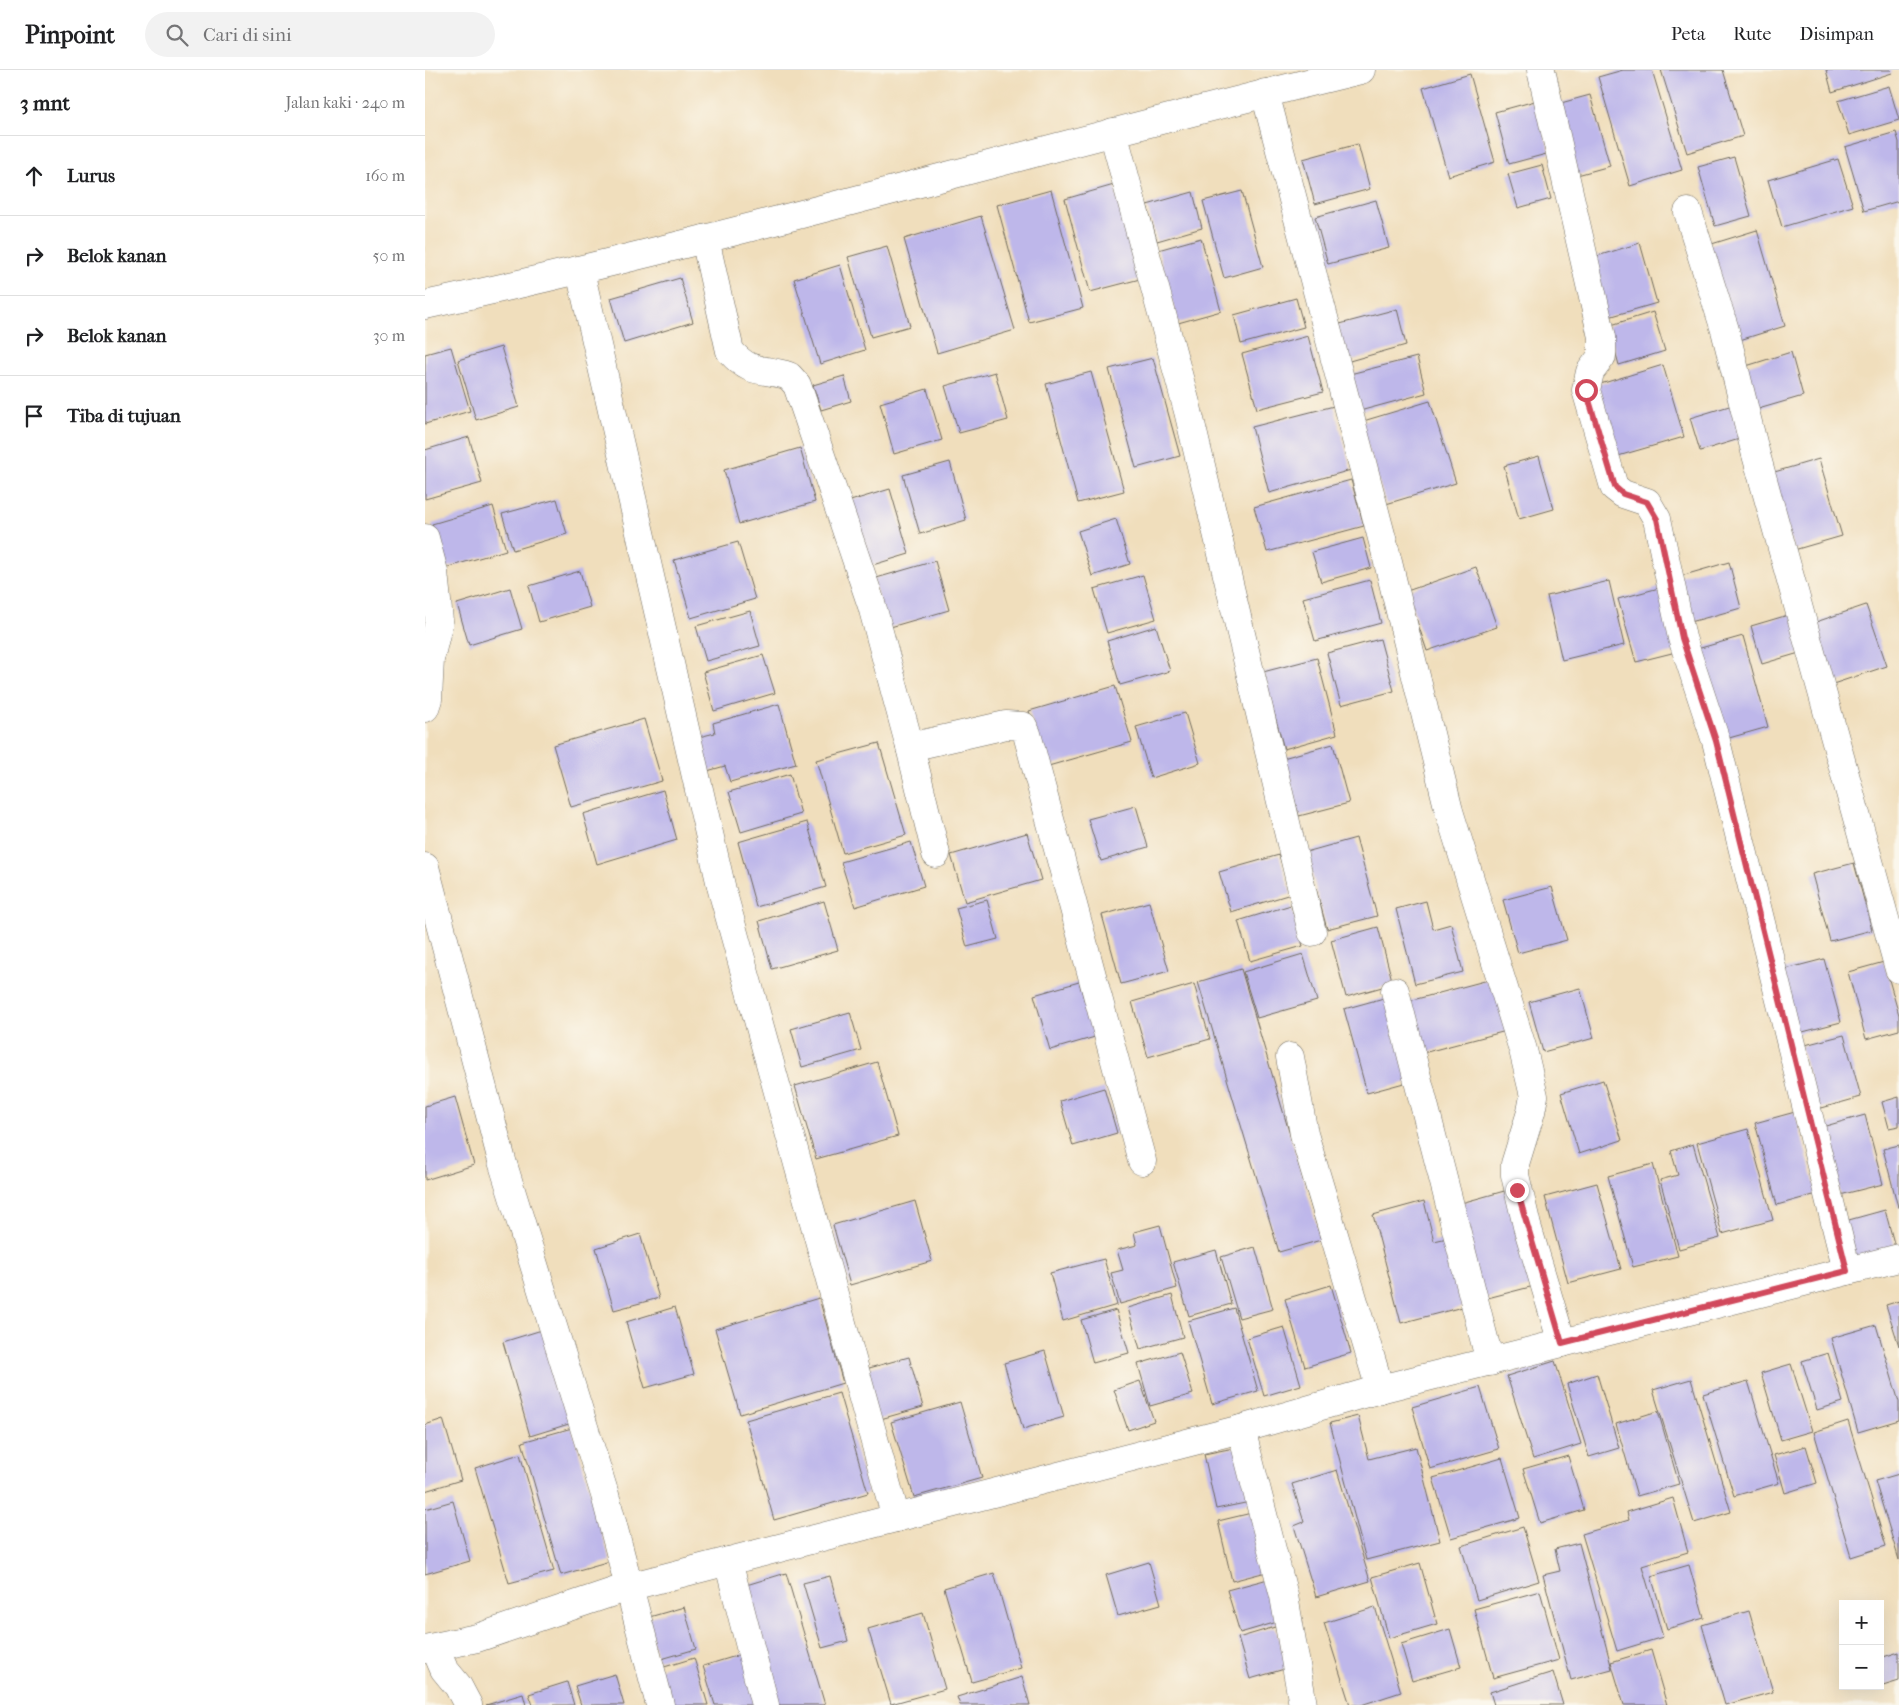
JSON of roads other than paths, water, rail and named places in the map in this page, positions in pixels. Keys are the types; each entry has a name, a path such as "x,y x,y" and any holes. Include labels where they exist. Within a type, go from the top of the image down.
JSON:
{"street":[{"path":"425,306 580,271 1113,132 1361,70"},
{"path":"1541,70 1602,337 1602,356 1590,372 1586,390 1615,487 1623,494 1647,502 1657,519 1682,638 1716,741 1847,1271"},
{"path":"1265,93 1384,546 1449,811 1523,1050 1534,1096 1515,1164 1515,1175 1527,1226 1562,1343"},
{"path":"1113,132 1188,411 1312,932"},
{"path":"1688,212 1725,330 1758,460 1899,969"},
{"path":"705,239 730,351 742,365 757,371 789,376 797,385 872,606 910,747 936,854"},
{"path":"580,271 722,890 896,1518"},
{"path":"425,538 434,572 439,622 429,659 428,699 425,708"},
{"path":"910,747 1006,725 1023,726 1027,734 1142,1161"},
{"path":"425,867 502,1161 605,1495 660,1705"},
{"path":"1395,991 1490,1362"},
{"path":"1290,1057 1304,1134 1380,1389"},
{"path":"468,1705 458,1686 430,1648 477,1638 628,1587 1241,1429 1380,1389 1899,1258"},
{"path":"1241,1429 1284,1596 1303,1705"},
{"path":"728,1561 765,1705"}]}
